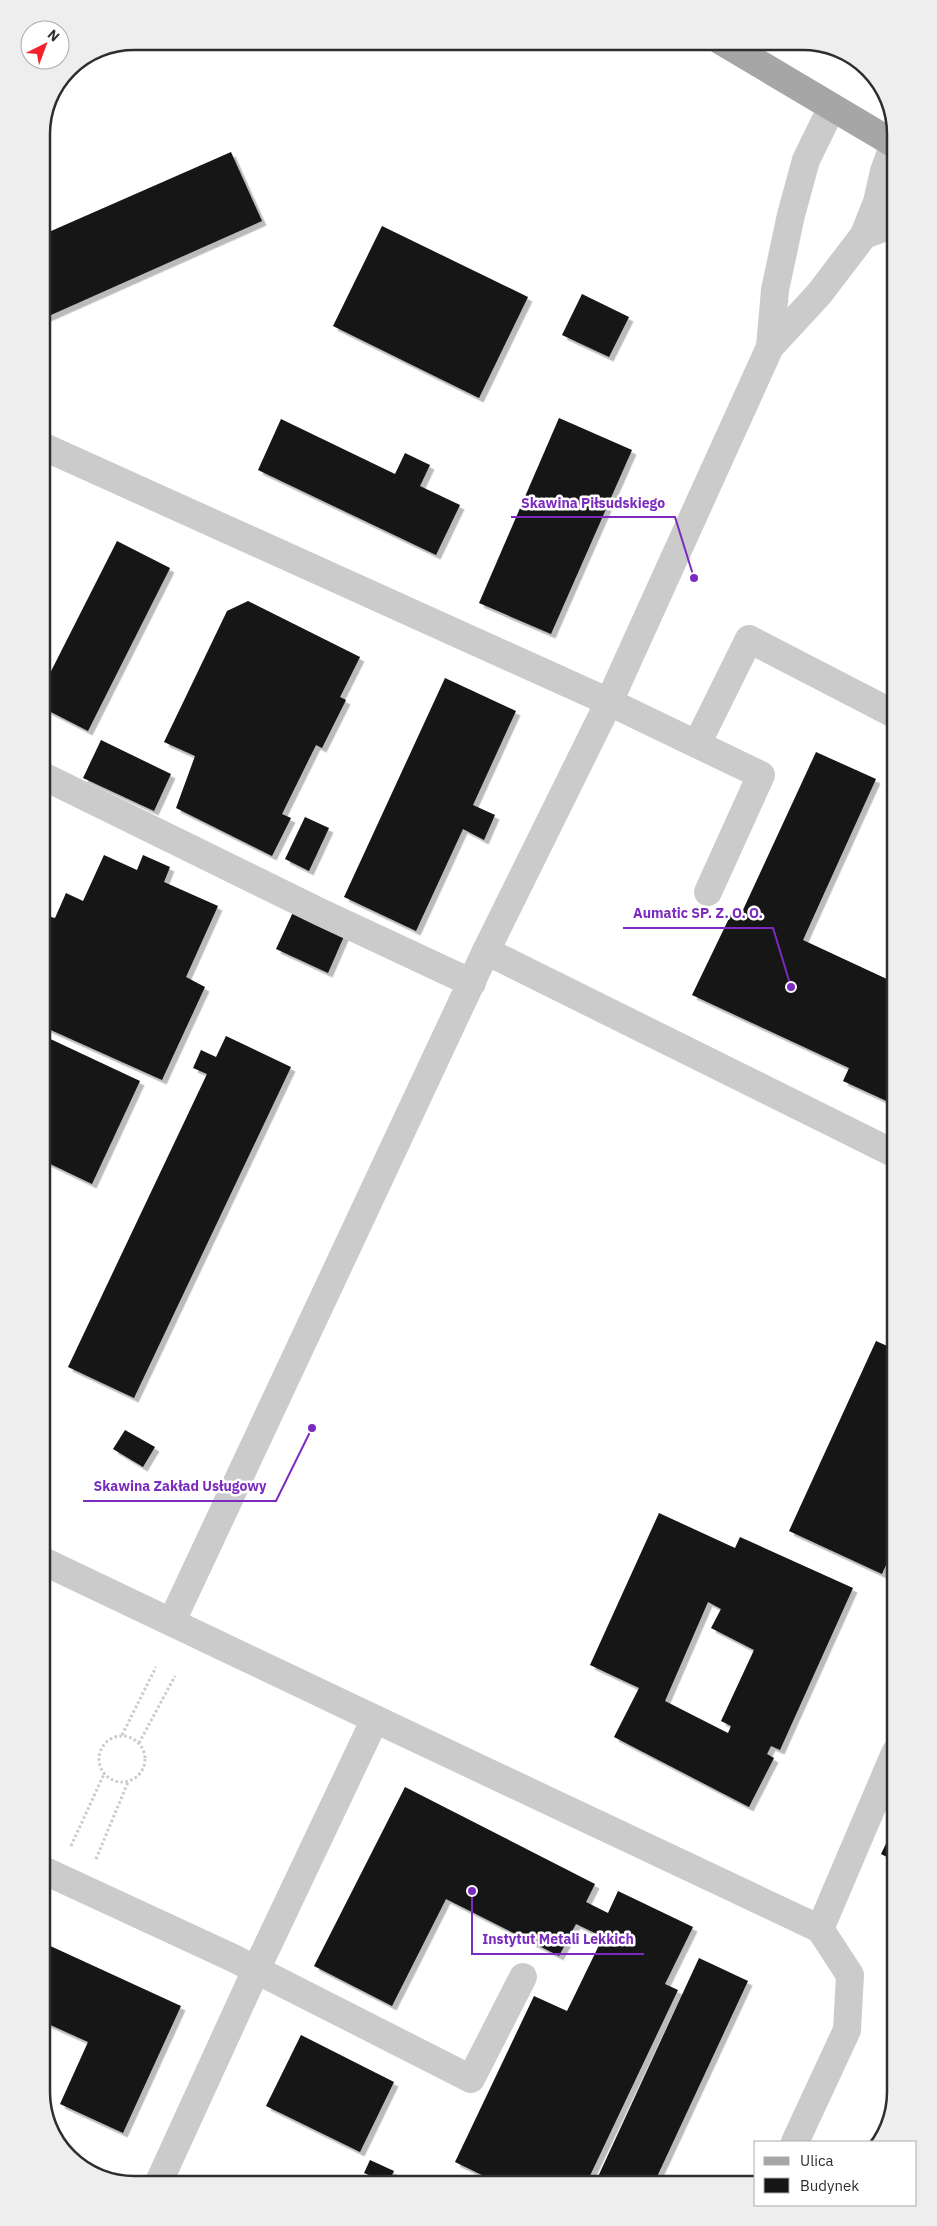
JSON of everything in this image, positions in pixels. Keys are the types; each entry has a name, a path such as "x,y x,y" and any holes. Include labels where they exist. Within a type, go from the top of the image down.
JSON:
{"main road":[{"path":"735,50 887,140"}],"street":[{"path":"172,1621 486,951 610,702 770,347 776,290 791,215 806,160 832,107"},
{"path":"770,347 819,294 864,235 877,202 887,163"},
{"path":"864,235 887,226"},
{"path":"50,450 610,702 761,775 708,892"},
{"path":"697,744 750,639 887,710"},
{"path":"50,779 312,908 472,983"},
{"path":"486,951 887,1150"},
{"path":"50,1564 820,1929 850,1975 847,2030 796,2141"},
{"path":"162,2176 256,1970 375,1719"},
{"path":"820,1929 887,1772"},
{"path":"51,1874 256,1970 471,2079 523,1977"}],"path":[{"path":"122,1735 156,1666"},
{"path":"139,1742 175,1676"},
{"path":"122,1735 131,1737 139,1742 145,1753 145,1765 139,1776 128,1782 115,1781 104,1774 99,1765 99,1754 108,1741 122,1735"},
{"path":"51,1874 104,1774"},
{"path":"83,1888 128,1782"}],"building":[{"path":"231,152 262,221 50,315 50,231"},
{"path":"382,226 528,297 479,398 333,326"},
{"path":"582,294 629,317 609,357 562,335"},
{"path":"559,418 632,450 551,634 479,603"},
{"path":"281,419 395,474 405,453 430,465 420,486 460,505 436,555 258,470"},
{"path":"117,541 170,568 88,731 50,712 50,673"},
{"path":"248,601 360,657 340,697 346,700 322,748 316,745 282,814 291,818 272,856 176,808 195,756 164,742 227,611"},
{"path":"445,678 516,711 473,805 495,815 484,840 463,829 416,931 344,897"},
{"path":"101,740 171,774 154,811 83,778"},
{"path":"816,752 876,779 803,940 887,979 887,1101 843,1081 849,1068 692,995 734,908 742,912"},
{"path":"305,817 329,828 309,871 285,859"},
{"path":"104,855 137,870 143,855 170,867 164,882 218,906 186,977 205,987 162,1080 50,1030 50,919 51,917 55,918 66,893 83,901"},
{"path":"294,910 345,934 328,973 276,949"},
{"path":"226,1036 291,1067 134,1398 68,1367 207,1074 193,1068 201,1050 216,1057"},
{"path":"50,1039 140,1081 92,1184 50,1164"},
{"path":"876,1341 887,1346 887,1563 882,1574 789,1531"},
{"path":"125,1430 155,1447 143,1467 113,1449"},
{"path":"659,1513 735,1548 740,1537 853,1588 780,1750 771,1746 767,1754 774,1758 749,1807 614,1737 639,1688 590,1665","holes":["708,1602 721,1609 711,1628 754,1650 721,1721 731,1726 728,1733 665,1701"]},
{"path":"405,1787 595,1884 586,1902 608,1913 618,1891 693,1927 665,1984 678,1990 590,2176 484,2176 455,2162 534,1996 567,2011 603,1937 576,1924 559,1956 446,1899 392,2006 314,1966"},
{"path":"887,1842 887,1857 881,1854"},
{"path":"50,1946 181,2006 123,2133 60,2104 88,2042 50,2025"},
{"path":"699,1958 748,1981 657,2176 598,2176"},
{"path":"301,2035 394,2082 360,2152 266,2106"},
{"path":"370,2160 394,2171 392,2176 371,2176 364,2173"}],"place":[{"name":"Skawina Piłsudskiego","path":"694,578"},
{"name":"Aumatic SP. Z. O. O.","path":"791,987"},
{"name":"Skawina Zakład Usługowy","path":"312,1428"},
{"name":"Instytut Metali Lekkich","path":"472,1891"}]}
